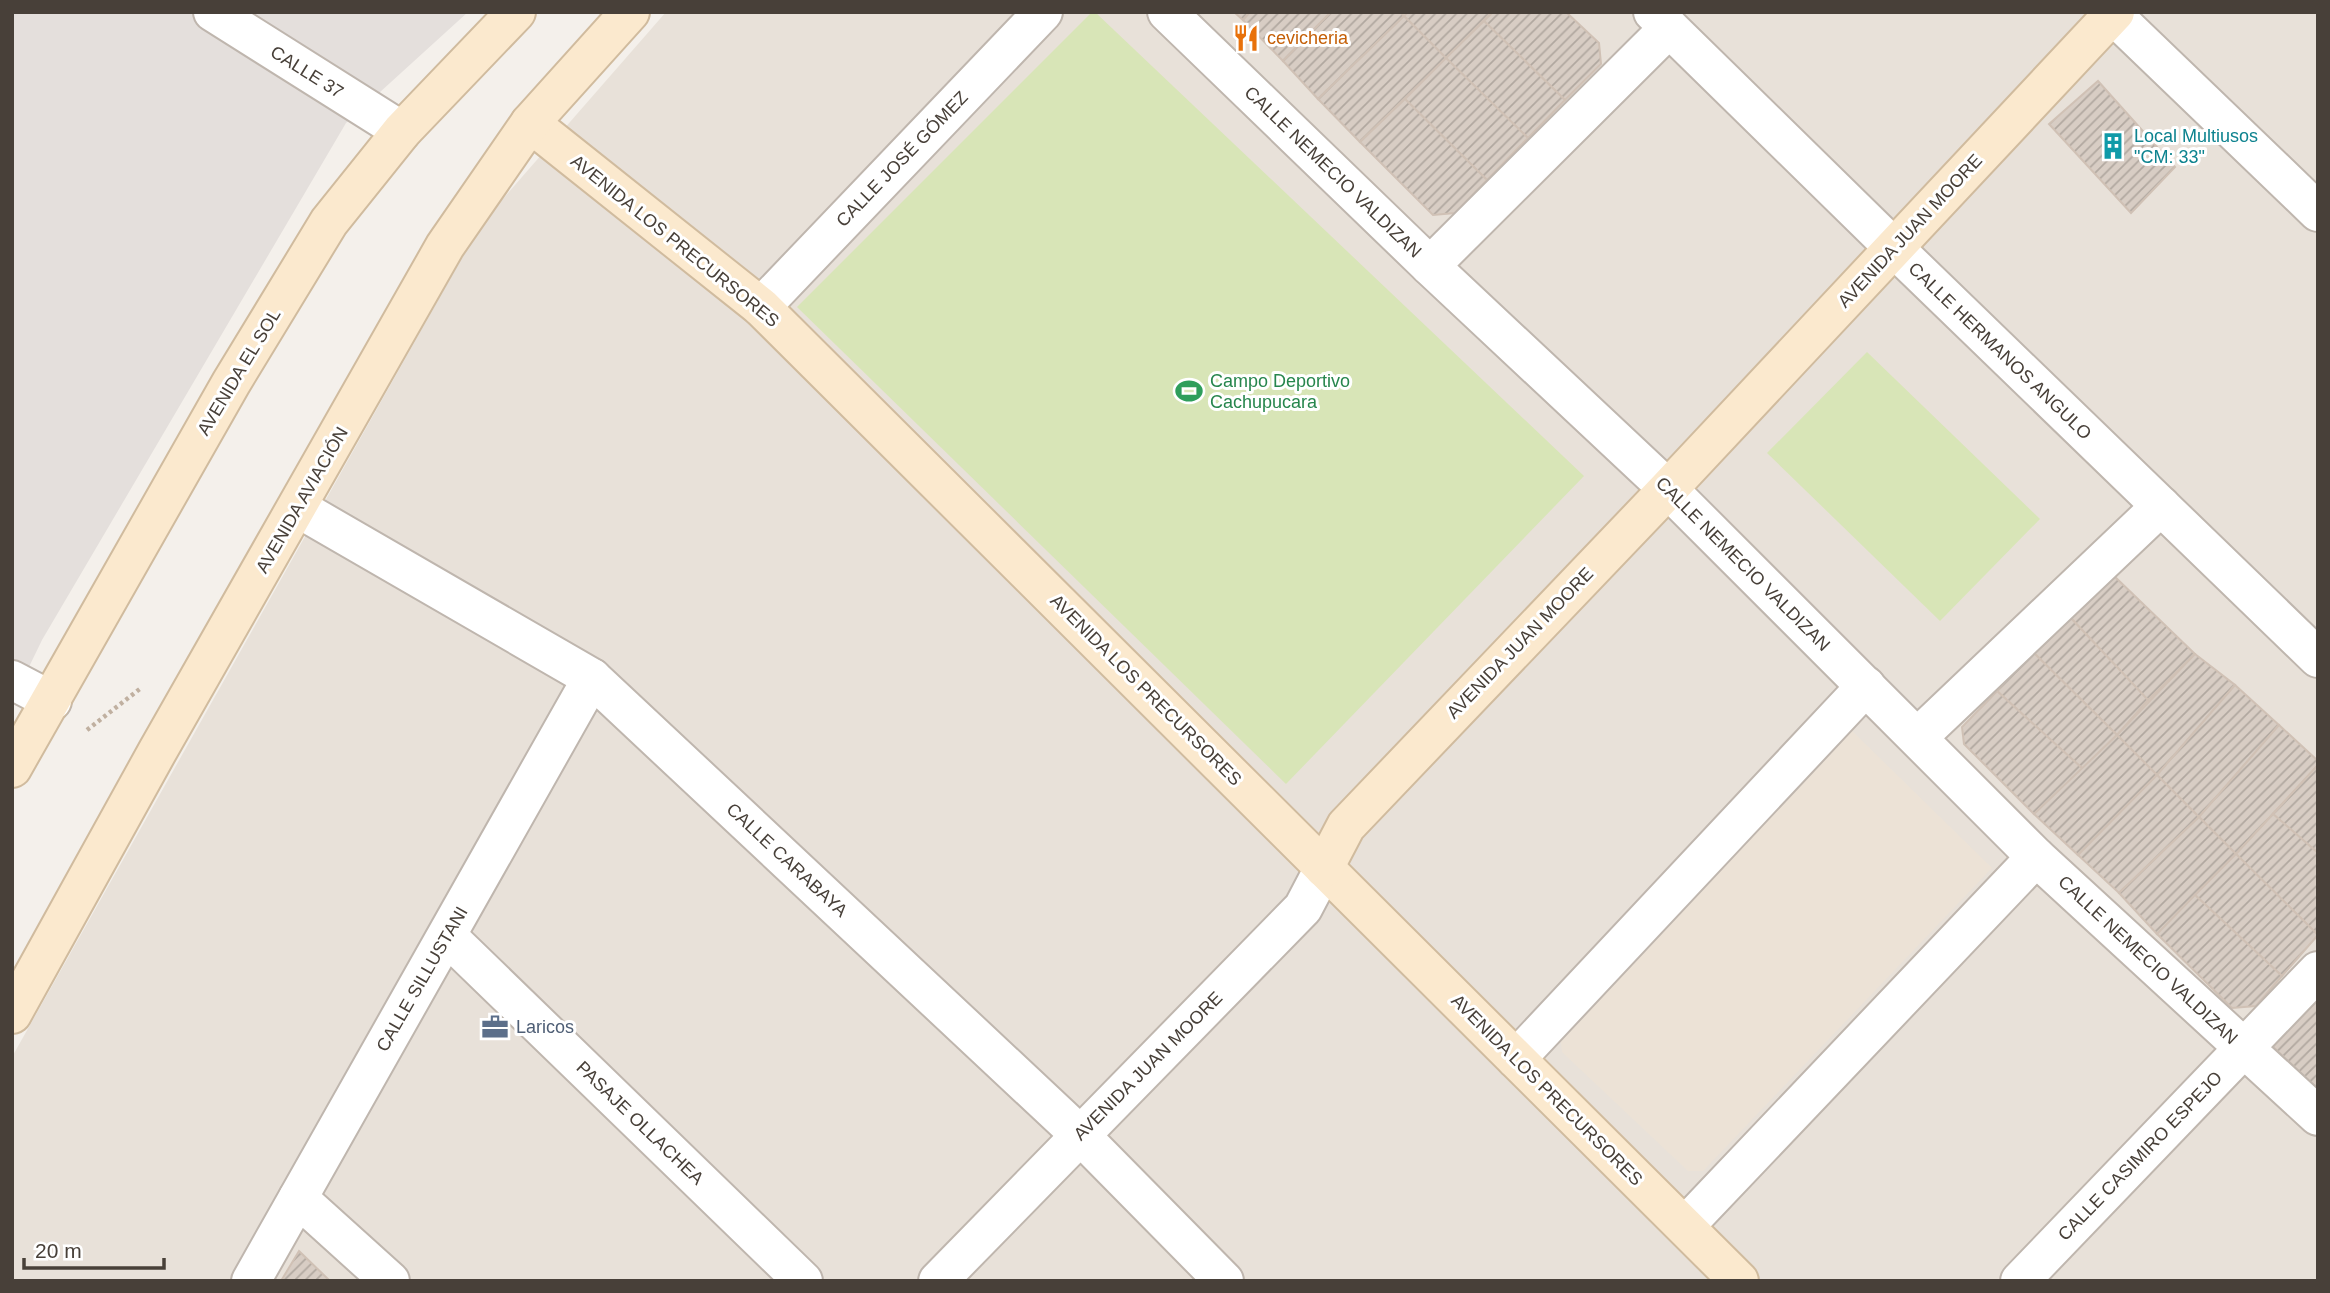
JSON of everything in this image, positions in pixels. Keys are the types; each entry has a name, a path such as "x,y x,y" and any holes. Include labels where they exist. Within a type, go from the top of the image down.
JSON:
{"street":[{"name":"CALLE 37","path":"213,12 401,131"},
{"name":"AVENIDA EL SOL","path":"20,755 238,371 329,222 401,131 516,12"},
{"name":"AVENIDA AVIACIÓN","path":"12,1014 445,246 530,123 630,12"},
{"name":"CALLE JOSÉ GÓMEZ","path":"761,307 1043,12"},
{"name":"CALLE NEMECIO VALDIZAN","path":"1167,12 1430,266 1668,489 2036,857 2318,1116"},
{"path":"2112,13 2318,212"},
{"name":"AVENIDA JUAN MOORE","path":"938,1281 1303,908 1346,826 1668,489 2112,13"},
{"path":"1430,266 1661,20"},
{"name":"CALLE HERMANOS ANGULO","path":"1661,20 2318,658"},
{"name":"AVENIDA LOS PRECURSORES","path":"530,123 761,307 1740,1281"},
{"path":"1917,737 2161,506"},
{"name":"CALLE CARABAYA","path":"298,508 593,678 1080,1135 1224,1281"},
{"name":"CALLE SILLUSTANI","path":"251,1281 593,678"},
{"path":"12,680 52,701"},
{"path":"1516,1059 1866,686"},
{"path":"1685,1226 2036,857"},
{"name":"PASAJE OLLACHEA","path":"447,936 803,1281"},
{"name":"CALLE CASIMIRO ESPEJO","path":"2021,1281 2318,971"},
{"path":"298,1198 390,1281"}],"path":[{"path":"20,755 50,741 80,735 165,669 174,668 200,678"}],"shaded area":[{"path":"12,12 468,12 346,123 42,640 12,702"},
{"path":"666,12 2318,12 2318,1281 12,1281 12,1057 481,224"},
{"path":"1847,726 1992,868 1703,1171 1688,1171 1562,1052 1560,1033"}],"green space":[{"name":"Campo Deportivo Cachupucara","path":"1092,12 1584,476 1286,784 797,307"},
{"path":"1867,352 2040,519 1940,621 1767,453"}],"building":[{"path":"1234,12 1250,12 1243,20"},
{"path":"1250,12 1331,12 1283,61 1243,20"},
{"path":"1331,12 1400,12 1404,16 1318,99 1283,61"},
{"path":"1408,12 1492,12 1446,58 1404,16"},
{"path":"1493,12 1566,12 1599,43 1601,64 1565,100 1484,21"},
{"path":"1404,16 1446,58 1360,142 1318,99"},
{"path":"1484,21 1565,100 1528,138 1446,58"},
{"path":"1446,58 1528,138 1487,180 1405,99"},
{"name":"Local Multiusos \"CM: 33\"","path":"2098,81 2175,167 2131,213 2049,124"},
{"path":"1405,99 1487,180 1455,213 1433,215 1360,142"},
{"path":"2112,574 2195,654 2148,700 2068,615"},
{"path":"2068,615 2148,700 2117,735 2032,651"},
{"path":"2032,651 2117,735 2083,769 1997,691"},
{"path":"2195,654 2235,685 2157,775 2117,735"},
{"path":"2235,685 2279,725 2199,817 2157,775"},
{"path":"1997,691 2083,769 2034,814 1964,744 1962,727"},
{"path":"2279,725 2318,761 2318,765 2236,854 2199,817"},
{"path":"2117,735 2157,775 2078,855 2034,814"},
{"path":"2318,765 2318,853 2273,814"},
{"path":"2157,775 2199,817 2119,893 2078,855"},
{"path":"2273,814 2318,853 2318,935 2236,854"},
{"path":"2199,817 2236,854 2157,934 2119,893"},
{"path":"2236,854 2318,935 2282,976 2195,895"},
{"path":"2195,895 2282,976 2256,1006 2232,1008 2157,934"},
{"path":"2318,999 2318,1089 2269,1043"},
{"path":"299,1251 330,1281 281,1281"}],"place":[{"name":"cevicheria","path":"1246,38"},
{"name":"Local Multiusos \"CM: 33\"","path":"2113,146"},
{"name":"Campo Deportivo Cachupucara","path":"1189,391"},
{"name":"Laricos","path":"495,1027"}]}
